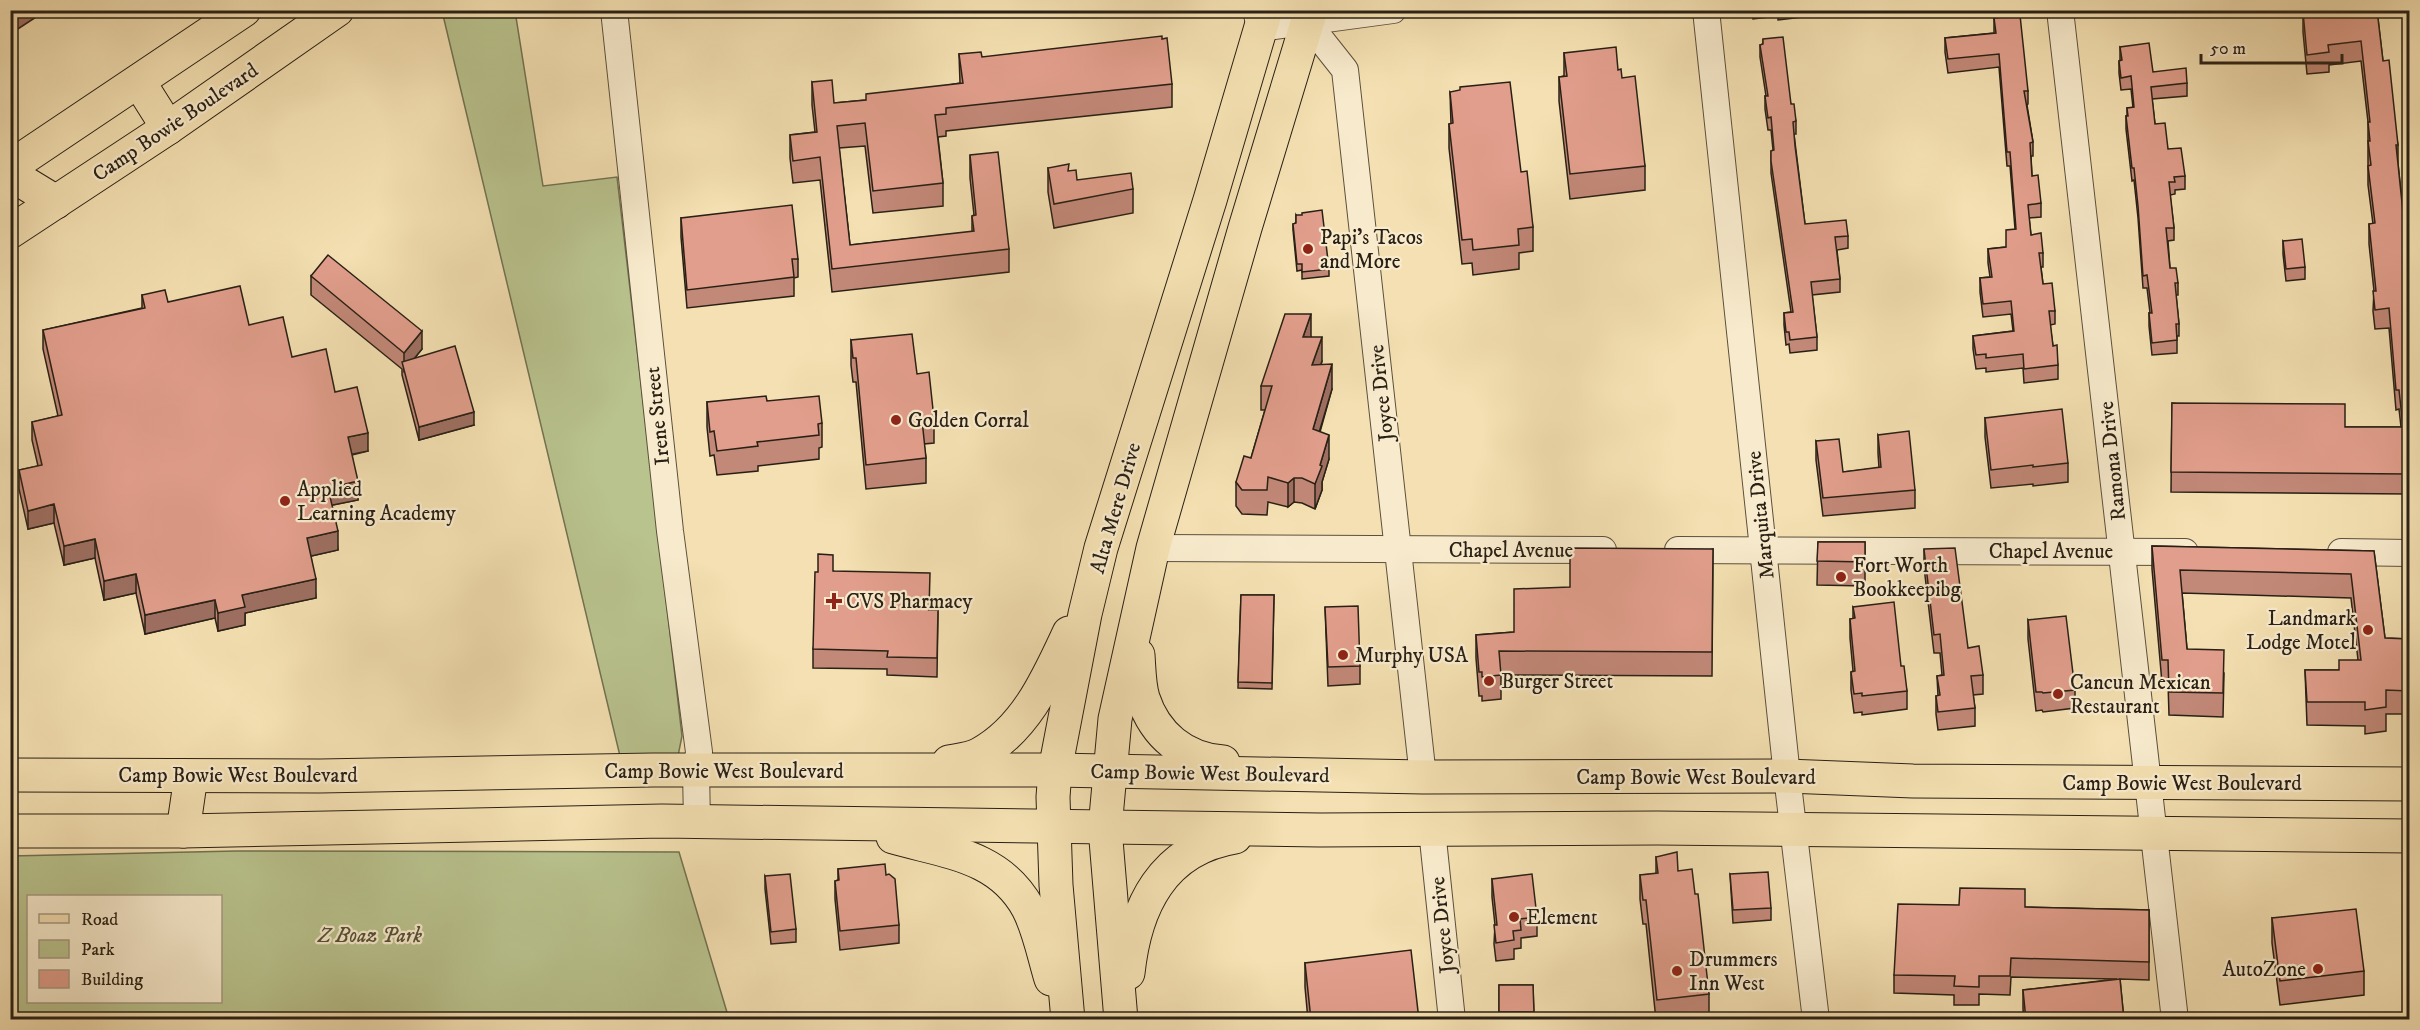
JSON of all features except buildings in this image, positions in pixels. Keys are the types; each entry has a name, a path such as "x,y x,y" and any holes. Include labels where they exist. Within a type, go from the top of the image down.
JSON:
{"main road":[{"path":"10,167 244,10"},
{"name":"Camp Bowie Boulevard","path":"10,232 168,128 337,10"},
{"path":"1122,1020 1105,828 1115,719 1153,548 1312,14"},
{"name":"Alta Mere Drive","path":"1066,1020 1053,826 1055,770 1085,614 1101,548 1210,200 1261,16"},
{"path":"139,82 168,128"},
{"path":"10,174 56,202"},
{"path":"904,771 978,755 1003,739 1044,686 1094,580"},
{"path":"1136,620 1142,697 1156,725 1171,742 1185,753 1209,761 1389,777"},
{"name":"Camp Bowie West Boulevard","path":"10,775 191,776 1110,770 1389,777 1787,776 1913,782 2409,784"},
{"path":"183,831 191,776"},
{"path":"10,831 183,831 636,821 1320,830 1795,829 2409,836"},
{"path":"877,825 893,837 973,858 1000,874 1015,888 1029,910 1066,1020"},
{"path":"1122,1020 1136,925 1147,898 1172,866 1202,846 1231,838 1320,830"}],"street":[{"name":"Irene Street","path":"614,10 670,531 699,752 696,771 697,822"},
{"path":"1261,16 1393,10"},
{"name":"Marquita Drive","path":"1706,10 1787,776 1816,1020"},
{"name":"Ramona Drive","path":"2060,10 2175,1020"},
{"name":"Joyce Drive","path":"1312,14 1345,70 1423,777"},
{"name":"Chapel Avenue","path":"1153,548 1622,550"},
{"name":"Chapel Avenue","path":"1658,550 2206,552"},
{"path":"2314,552 2409,553"},
{"name":"Joyce Drive","path":"1432,830 1452,1020"}],"green space":[{"path":"442,11 515,11 543,186 617,177 682,736 678,756 620,756"},
{"name":"Z Boaz Park","path":"236,851 679,852 729,1019 11,1019 11,856"}],"place":[{"name":"Papi's Tacos and More","path":"1308,249"},
{"name":"Golden Corral","path":"896,420"},
{"name":"Applied Learning Academy","path":"285,501"},
{"name":"Fort Worth Bookkeepibg","path":"1841,577"},
{"name":"CVS Pharmacy","path":"834,601"},
{"name":"Landmark Lodge Motel","path":"2368,630"},
{"name":"Murphy USA","path":"1343,655"},
{"name":"Burger Street","path":"1489,681"},
{"name":"Cancun Mexican Restaurant","path":"2058,694"},
{"name":"Element","path":"1514,917"},
{"name":"AutoZone","path":"2318,969"},
{"name":"Drummers Inn West","path":"1677,971"}]}
